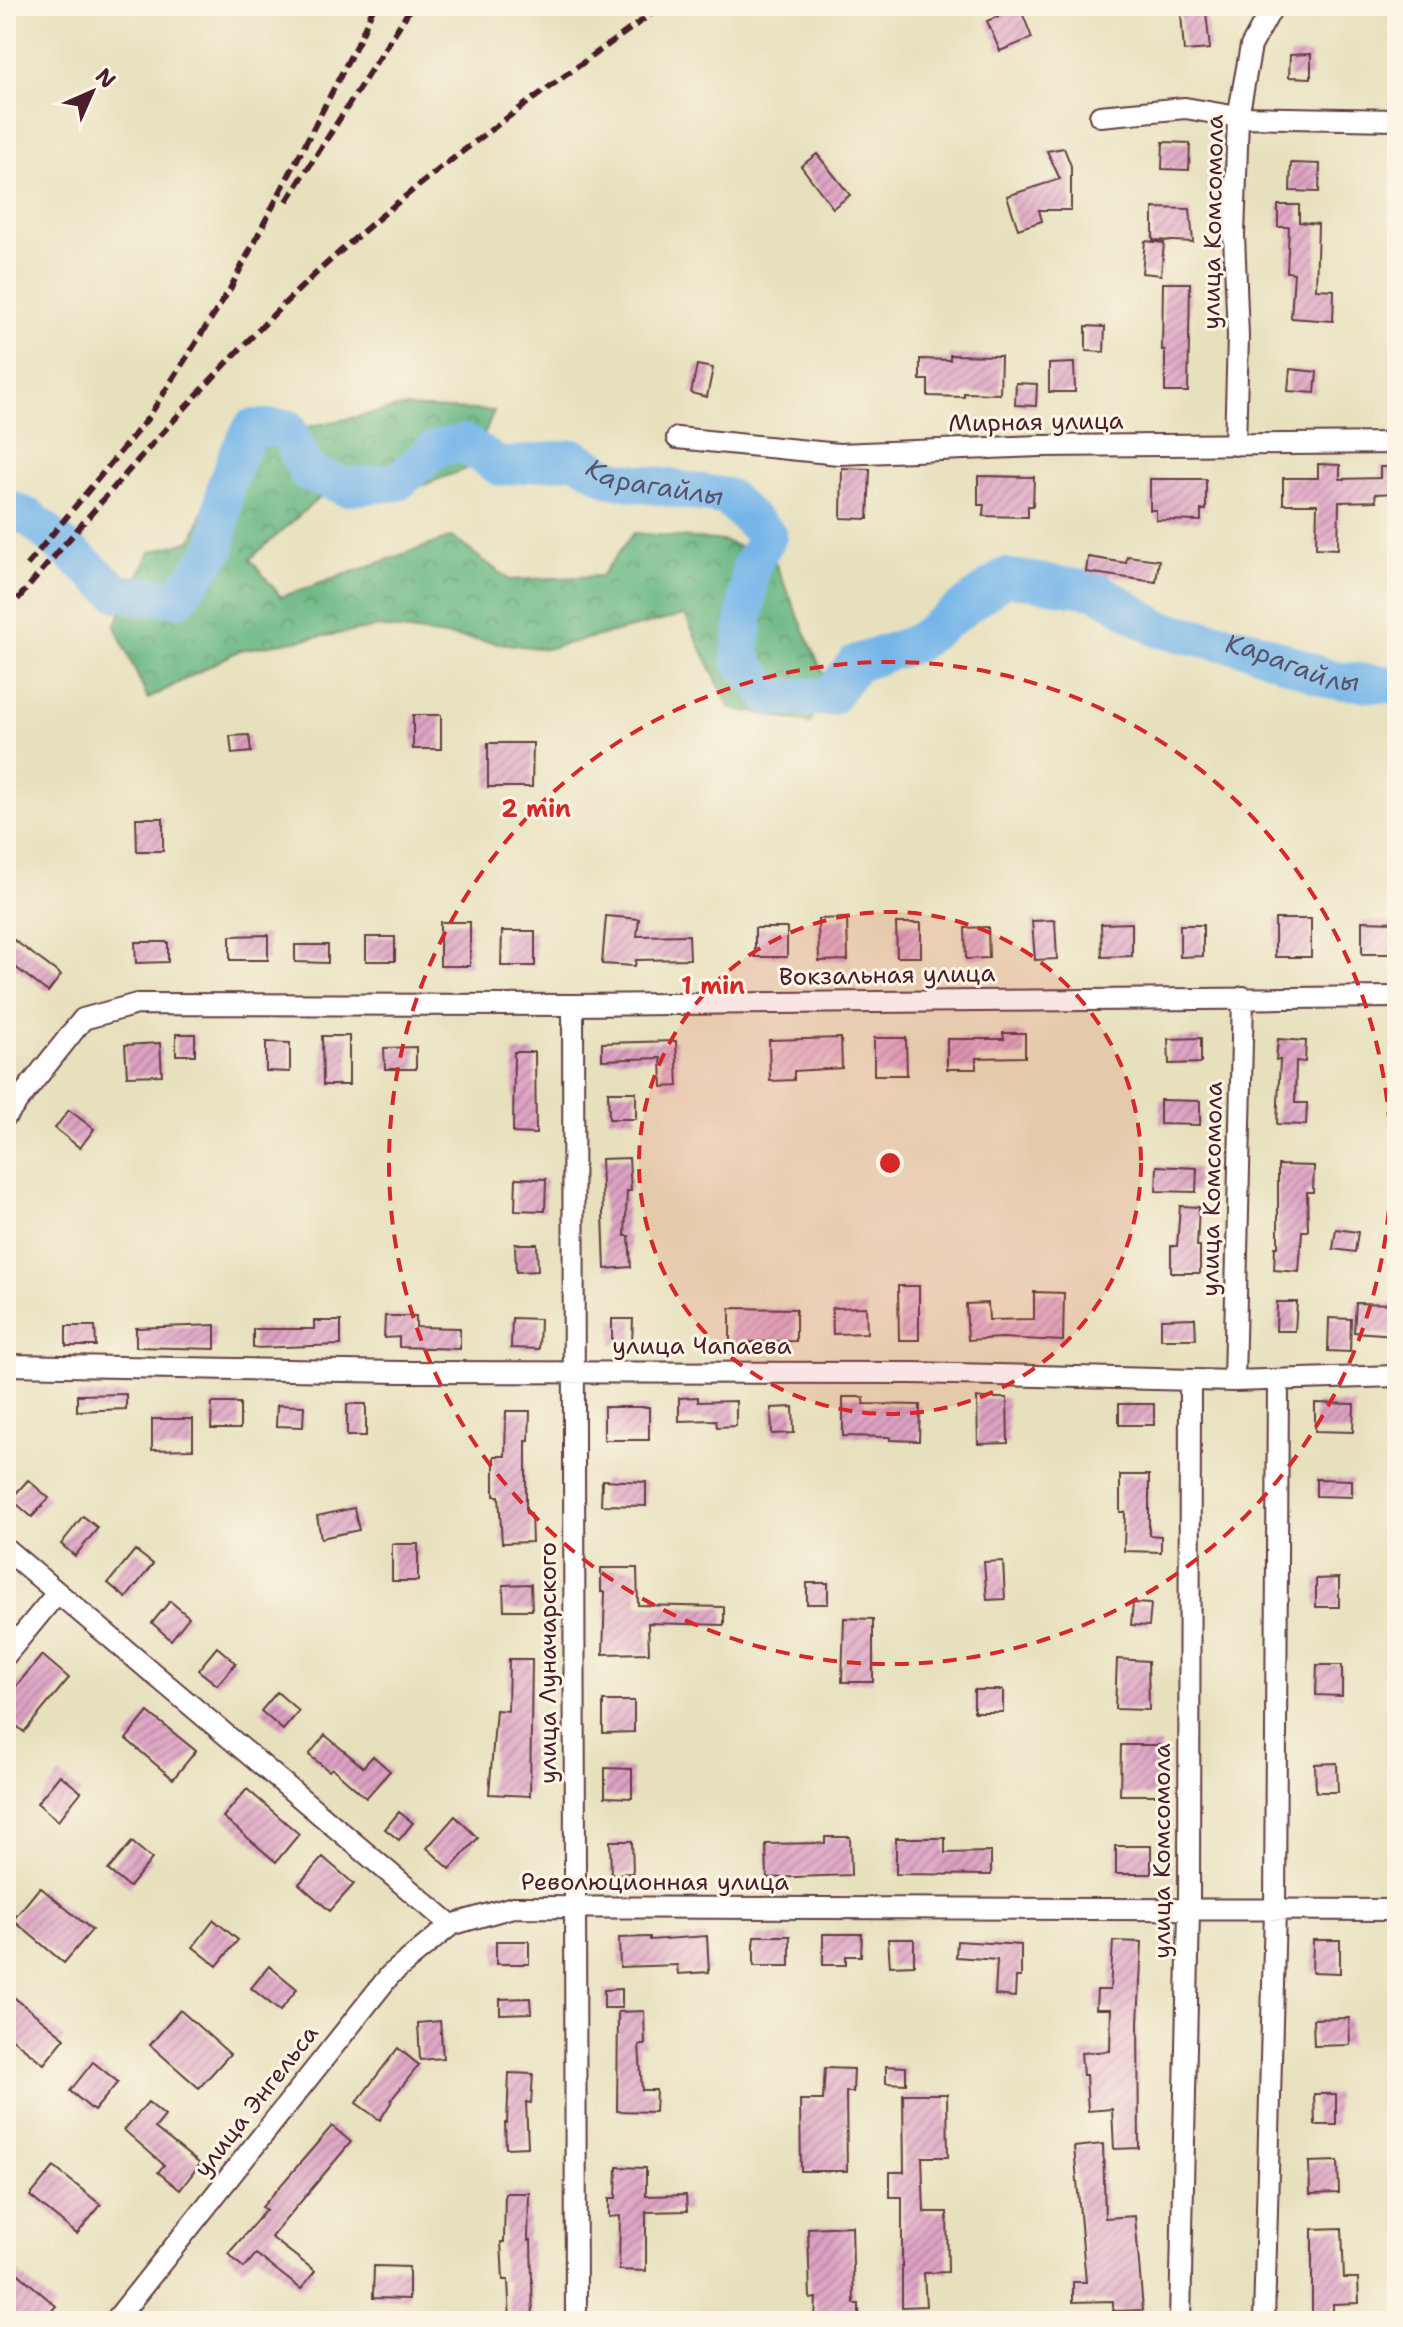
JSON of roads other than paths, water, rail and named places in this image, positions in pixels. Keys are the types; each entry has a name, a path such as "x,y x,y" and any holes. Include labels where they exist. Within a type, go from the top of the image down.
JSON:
{"street":[{"name":"улица Комсомола","path":"1235,445 1238,336 1234,235 1238,117 1251,46 1273,6"},
{"path":"1100,116 1185,108 1238,117 1397,120"},
{"name":"Мирная улица","path":"677,438 839,454 1040,446 1397,443"},
{"name":"улица Комсомола","path":"1234,1381 1243,997"},
{"name":"Вокзальная улица","path":"6,1116 83,1019 137,1004 573,1005 1397,997"},
{"name":"улица Луначарского","path":"573,1005 576,2321"},
{"name":"улица Чапаева","path":"6,1365 402,1372 912,1373 1190,1381 1397,1376"},
{"name":"улица Комсомола","path":"1180,2321 1189,1911 1190,1381"},
{"path":"1264,2321 1275,1910 1278,1381"},
{"path":"6,1549 451,1925"},
{"path":"6,1655 57,1593"},
{"name":"Революционная улица","path":"451,1925 513,1907 1397,1910"},
{"name":"улица Энгельса","path":"115,2321 390,1975 451,1925"}],"waterway":[{"name":"Карагайлы","path":"6,508 30,518 118,593 178,598 217,547 225,488 252,428 287,428 307,472 345,487 398,482 435,449 463,443 500,467 575,458 612,479 727,497 768,536 751,566 740,659 772,698 830,697 855,664 916,643 1005,577 1098,591 1159,629 1250,648 1332,680 1397,685"}],"railway":[{"path":"27,565 148,418 230,289 374,6"},
{"path":"287,201 412,6"},
{"path":"6,613 178,416 249,339 330,261 468,147 662,6"}]}
